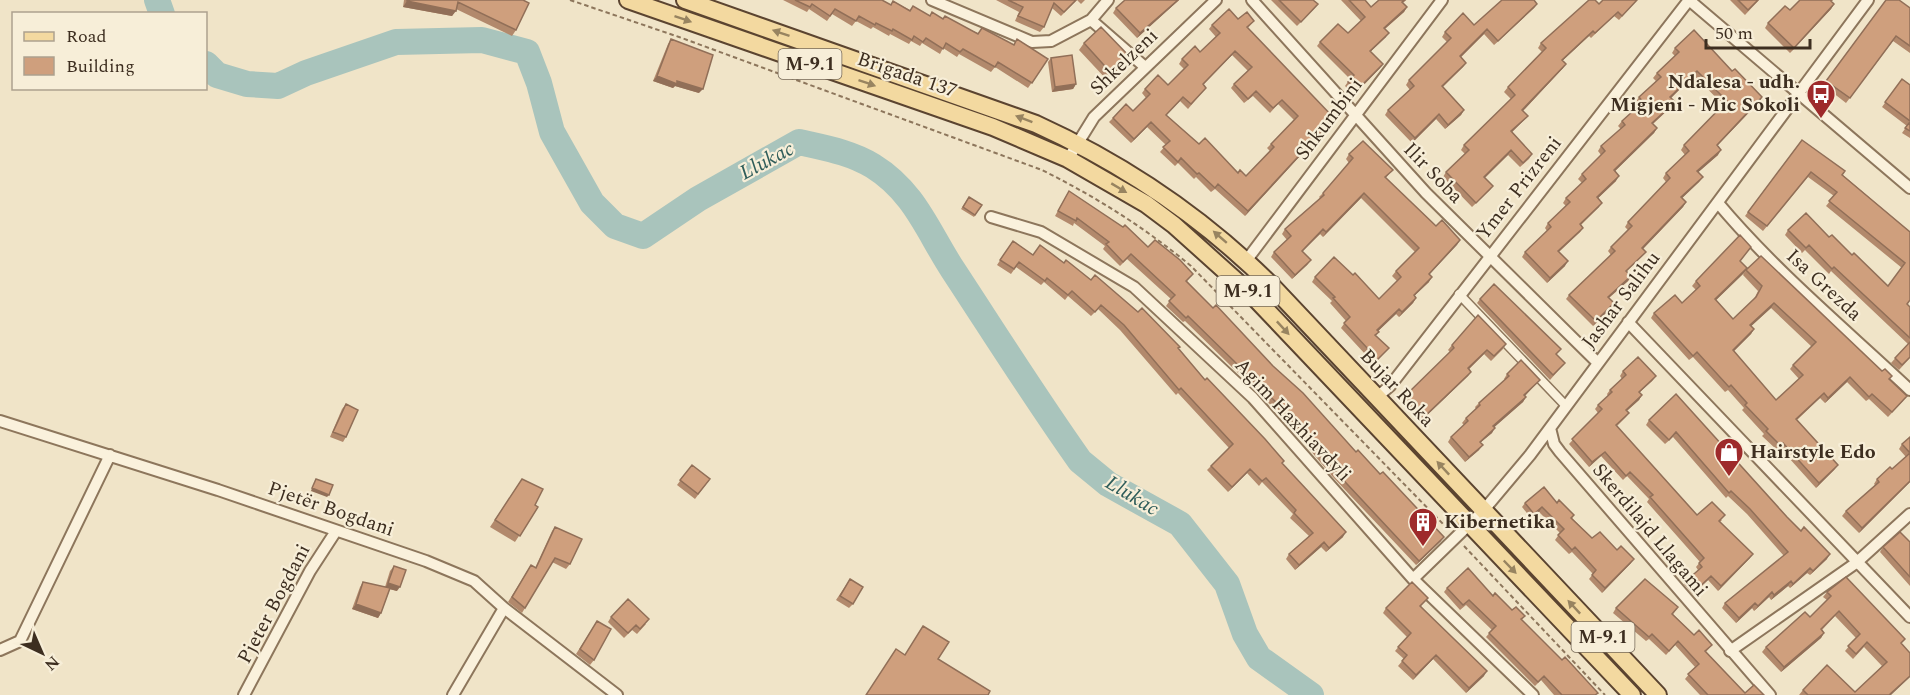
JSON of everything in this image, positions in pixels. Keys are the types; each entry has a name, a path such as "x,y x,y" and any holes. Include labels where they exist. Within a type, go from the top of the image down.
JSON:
{"main road":[{"name":"Brigada 137","path":"628,0 993,127 1068,159"},
{"name":"Brigada 137","path":"685,0 1006,112 1077,143"},
{"name":"Bujar Roka","path":"1077,143 1160,191 1246,261 1658,695"},
{"name":"Bujar Roka","path":"1068,159 1146,204 1228,271 1632,695"}],"street":[{"path":"932,0 1032,42 1051,41 1091,20 1108,0"},
{"name":"Shkelzeni","path":"1068,159 1094,117 1216,0"},
{"name":"Ilir Soba","path":"1252,0 1426,193 1598,362"},
{"name":"Shkumbini","path":"1246,261 1442,0"},
{"path":"1689,0 1910,188"},
{"name":"Ymer Prizreni","path":"1377,397 1390,386 1489,255 1689,0"},
{"name":"Jashar Salihu","path":"1470,525 1550,428 1868,0"},
{"path":"1091,20 1145,67"},
{"name":"Isa Grezda","path":"1718,203 1784,273 1910,390"},
{"name":"Agim Haxhiavdyli","path":"991,217 1041,232 1134,288 1253,398 1413,579 1533,695"},
{"path":"1459,294 1566,406"},
{"path":"1628,322 1910,617"},
{"name":"Pjetër Bogdani","path":"0,421 110,454 474,581 504,608 617,695"},
{"name":"Skerdilajd Llagami","path":"1550,428 1554,444 1770,695"},
{"path":"0,650 20,641 110,454"},
{"path":"1730,651 1856,562 1910,514"},
{"path":"1413,579 1470,525"},
{"name":"Pjeter Bogdani","path":"244,695 310,571 336,531"},
{"path":"453,695 504,608"}],"path":[{"path":"570,0 1034,167 1098,198 1155,236 1191,266 1451,532"},
{"path":"1462,544 1605,695"}],"building":[{"path":"407,0 523,0 529,3 516,30 458,2 456,11"},
{"path":"795,0 882,0 891,5 893,1 910,11 913,6 930,16 932,12 943,19 945,16 978,34 982,28 1014,45 1017,39 1048,59 1032,83 998,62 995,67 963,49 960,52 946,43 943,49 926,38 923,42 914,36 912,40 893,29 892,31 876,23 875,25 859,16 856,21 835,9 830,16 812,4 810,7"},
{"path":"1008,0 1076,0 1064,12 1054,3 1044,27 1018,16 1023,7"},
{"path":"1125,0 1178,0 1140,33 1116,8"},
{"path":"1279,0 1313,0 1318,4 1301,22"},
{"path":"1349,0 1365,0 1371,7 1379,0 1405,0 1402,2 1407,7 1384,28 1389,33 1370,51 1383,64 1357,90 1348,82 1354,75 1320,42 1338,24 1348,33 1365,17"},
{"path":"1502,0 1534,0 1537,4 1498,41 1487,29 1460,56 1466,63 1442,86 1464,110 1448,125 1439,114 1415,138 1388,110 1414,86 1409,80 1451,38 1445,32 1463,13 1474,25"},
{"path":"1589,0 1595,0 1599,4 1603,0 1637,0 1622,16 1618,12 1595,33 1593,31 1562,60 1566,64 1522,110 1528,116 1511,131 1532,154 1523,163 1511,150 1484,177 1493,186 1476,203 1446,172 1469,150 1464,145 1515,95 1508,87 1546,48 1541,43"},
{"path":"1738,0 1758,0 1748,10"},
{"path":"1800,0 1832,0 1834,4 1794,48 1768,23 1785,6 1790,10"},
{"path":"1886,0 1899,0 1910,8 1910,46 1896,36 1850,98 1826,81"},
{"path":"1229,9 1238,19 1247,12 1254,21 1247,27 1334,118 1248,211 1218,184 1215,188 1199,173 1197,174 1181,158 1178,162 1163,147 1170,141 1151,122 1134,139 1113,118 1126,104 1133,111 1150,94 1145,89 1158,75 1168,85 1188,65 1182,59 1195,46 1200,52 1220,33 1212,25","holes":["1235,51 1252,67 1234,84 1248,99 1256,91 1273,108 1282,100 1298,116 1271,144 1274,147 1246,176 1240,170 1238,173 1205,138 1199,144 1166,115 1183,97 1191,104 1206,88 1203,84"]},
{"path":"1101,27 1130,57 1112,74 1084,43"},
{"path":"1694,30 1732,71 1735,69 1762,97 1717,145 1721,150 1697,171 1703,177 1681,197 1686,202 1642,248 1646,252 1626,271 1631,276 1608,297 1614,303 1596,321 1569,295 1615,251 1611,247 1632,226 1628,222 1670,178 1666,173 1689,151 1684,145 1727,101 1697,71 1670,97 1675,102 1652,123 1657,128 1614,170 1619,176 1597,197 1602,203 1580,224 1583,228 1558,251 1568,261 1550,278 1525,252 1551,227 1548,223 1570,202 1566,198 1586,179 1582,174 1605,151 1601,146 1625,125 1622,121 1643,102 1639,97 1661,77 1657,73 1679,52 1675,48"},
{"path":"671,39 713,55 703,89 677,81 677,84 657,76"},
{"path":"1072,55 1076,84 1055,87 1051,58"},
{"path":"1902,79 1910,85 1910,121 1885,102"},
{"path":"1802,140 1845,171 1842,175 1910,232 1910,300 1907,304 1910,307 1910,338 1834,267 1832,269 1809,245 1806,248 1788,230 1806,213 1829,237 1832,235 1852,255 1854,253 1888,286 1905,263 1829,201 1837,192 1811,172 1767,226 1748,212"},
{"path":"1363,141 1393,170 1385,177 1436,226 1442,220 1460,240 1429,274 1432,277 1414,295 1416,298 1402,312 1399,309 1377,330 1379,332 1375,335 1389,348 1375,362 1366,354 1369,350 1344,323 1350,317 1333,298 1335,297 1315,277 1334,257 1353,275 1355,273 1379,299 1401,277 1396,271 1419,248 1364,193 1326,232 1323,229 1302,251 1311,260 1295,275 1274,252 1291,236 1285,229 1324,195 1323,193 1353,158 1349,154"},
{"path":"1069,191 1123,227 1125,225 1148,247 1155,240 1180,260 1193,274 1186,281 1213,308 1216,305 1273,366 1303,393 1356,452 1358,450 1380,474 1383,472 1444,537 1419,561 1334,470 1283,409 1188,316 1186,318 1169,301 1175,295 1131,254 1123,262 1106,244 1109,242 1077,218 1076,221 1058,211"},
{"path":"969,197 982,205 975,215 963,207"},
{"path":"1740,235 1751,247 1740,261 1747,268 1715,299 1733,319 1756,297 1762,286 1746,270 1761,256 1882,371 1885,369 1892,376 1889,379 1907,396 1892,412 1872,394 1869,397 1850,377 1828,398 1824,393 1796,419 1838,465 1819,483 1783,443 1781,446 1766,431 1768,429 1745,405 1747,403 1731,385 1729,387 1697,352 1693,356 1654,313 1675,295 1682,303 1700,286 1696,281","holes":["1774,303 1816,342 1793,365 1803,375 1776,400 1733,350 1754,329 1750,325"]},
{"path":"1013,241 1033,255 1040,245 1064,263 1066,260 1091,280 1095,275 1138,312 1142,308 1180,347 1178,348 1205,380 1207,378 1265,439 1284,461 1282,463 1346,532 1329,548 1324,542 1299,565 1289,554 1313,533 1294,513 1296,510 1266,478 1262,481 1250,469 1232,487 1211,466 1233,444 1181,388 1179,390 1124,325 1101,305 1095,312 1072,291 1068,295 1047,278 1045,281 1019,262 1014,269 1000,260"},
{"path":"1494,284 1561,349 1556,354 1565,363 1553,375 1480,299"},
{"path":"1478,315 1506,344 1494,356 1487,350 1468,368 1471,372 1425,416 1406,395 1454,348 1452,345"},
{"path":"1910,342 1910,357 1902,365 1895,358"},
{"path":"1638,357 1656,376 1639,392 1642,395 1626,410 1629,413 1616,425 1697,515 1712,502 1725,515 1719,521 1753,554 1721,586 1711,576 1696,590 1687,580 1702,567 1699,563 1704,558 1650,497 1653,495 1630,472 1626,476 1605,452 1592,462 1572,439 1602,409 1598,405 1626,375 1623,371"},
{"path":"1521,360 1540,380 1524,395 1526,397 1493,426 1495,428 1480,442 1483,445 1469,457 1451,437 1468,421 1466,418 1480,405 1479,403 1509,376 1507,374"},
{"path":"1676,394 1787,517 1801,531 1804,527 1830,554 1813,571 1810,568 1793,584 1791,581 1774,595 1772,592 1758,606 1755,603 1739,618 1725,603 1788,552 1750,509 1731,491 1729,493 1676,432 1669,440 1649,420"},
{"path":"346,404 358,410 346,437 333,432"},
{"path":"1910,437 1910,453 1902,444"},
{"path":"1910,453 1910,481 1862,528 1846,511 1879,482 1877,479 1890,467 1892,469"},
{"path":"692,465 710,479 698,494 680,480"},
{"path":"316,479 333,485 329,495 312,488"},
{"path":"522,479 543,489 535,505 538,507 520,536 495,520"},
{"path":"1544,487 1557,503 1559,500 1574,515 1571,518 1592,538 1600,532 1617,550 1621,546 1634,559 1605,588 1592,575 1596,570 1575,547 1572,550 1558,535 1564,529 1542,507 1534,514 1525,503"},
{"path":"555,527 582,539 570,564 555,558 525,608 512,597 531,565 536,568"},
{"path":"1900,532 1910,542 1910,577 1883,547"},
{"path":"394,566 406,570 400,587 388,583"},
{"path":"1468,568 1493,596 1495,593 1512,610 1516,607 1525,616 1521,619 1562,660 1565,657 1598,693 1595,695 1562,695 1544,676 1538,682 1489,633 1496,626 1469,600 1463,605 1447,588"},
{"path":"1846,577 1905,639 1901,643 1910,653 1910,676 1889,695 1808,695 1803,690 1827,665 1855,692 1887,662 1867,642 1856,654 1848,646 1860,634 1839,611 1821,629 1824,633 1784,667 1766,647 1805,612 1810,617 1831,596 1827,592"},
{"path":"850,579 863,587 853,604 840,596"},
{"path":"1645,579 1678,607 1672,614 1694,635 1699,630 1712,645 1705,651 1745,693 1754,685 1764,695 1708,695 1688,674 1699,664 1678,641 1669,651 1652,634 1649,637 1616,608"},
{"path":"363,582 390,588 381,613 356,604"},
{"path":"1412,582 1428,598 1420,606 1487,671 1469,688 1436,655 1416,675 1402,661 1407,655 1398,647 1411,633 1386,608"},
{"path":"628,599 649,619 640,629 636,625 628,633 611,617"},
{"path":"597,621 611,629 594,660 580,649"},
{"path":"923,626 949,642 938,659 990,691 988,695 866,695 896,649 905,655"}],"waterway":[{"name":"Llukac","path":"157,0 161,12"},
{"name":"Llukac","path":"207,65 217,75 247,84 278,86 306,73 396,42 482,40 527,52 539,83 552,132 592,203 615,226 643,236 698,199 799,142 846,154 873,166 887,176 910,200 953,270 1080,461 1108,484 1180,524 1227,584 1245,634 1259,658 1311,695"}],"place":[{"name":"Ndalesa - udh. Migjeni - Mic Sokoli","path":"1821,120"},
{"name":"Hairstyle Edo","path":"1729,478"},
{"name":"Kibernetika","path":"1423,548"}]}
